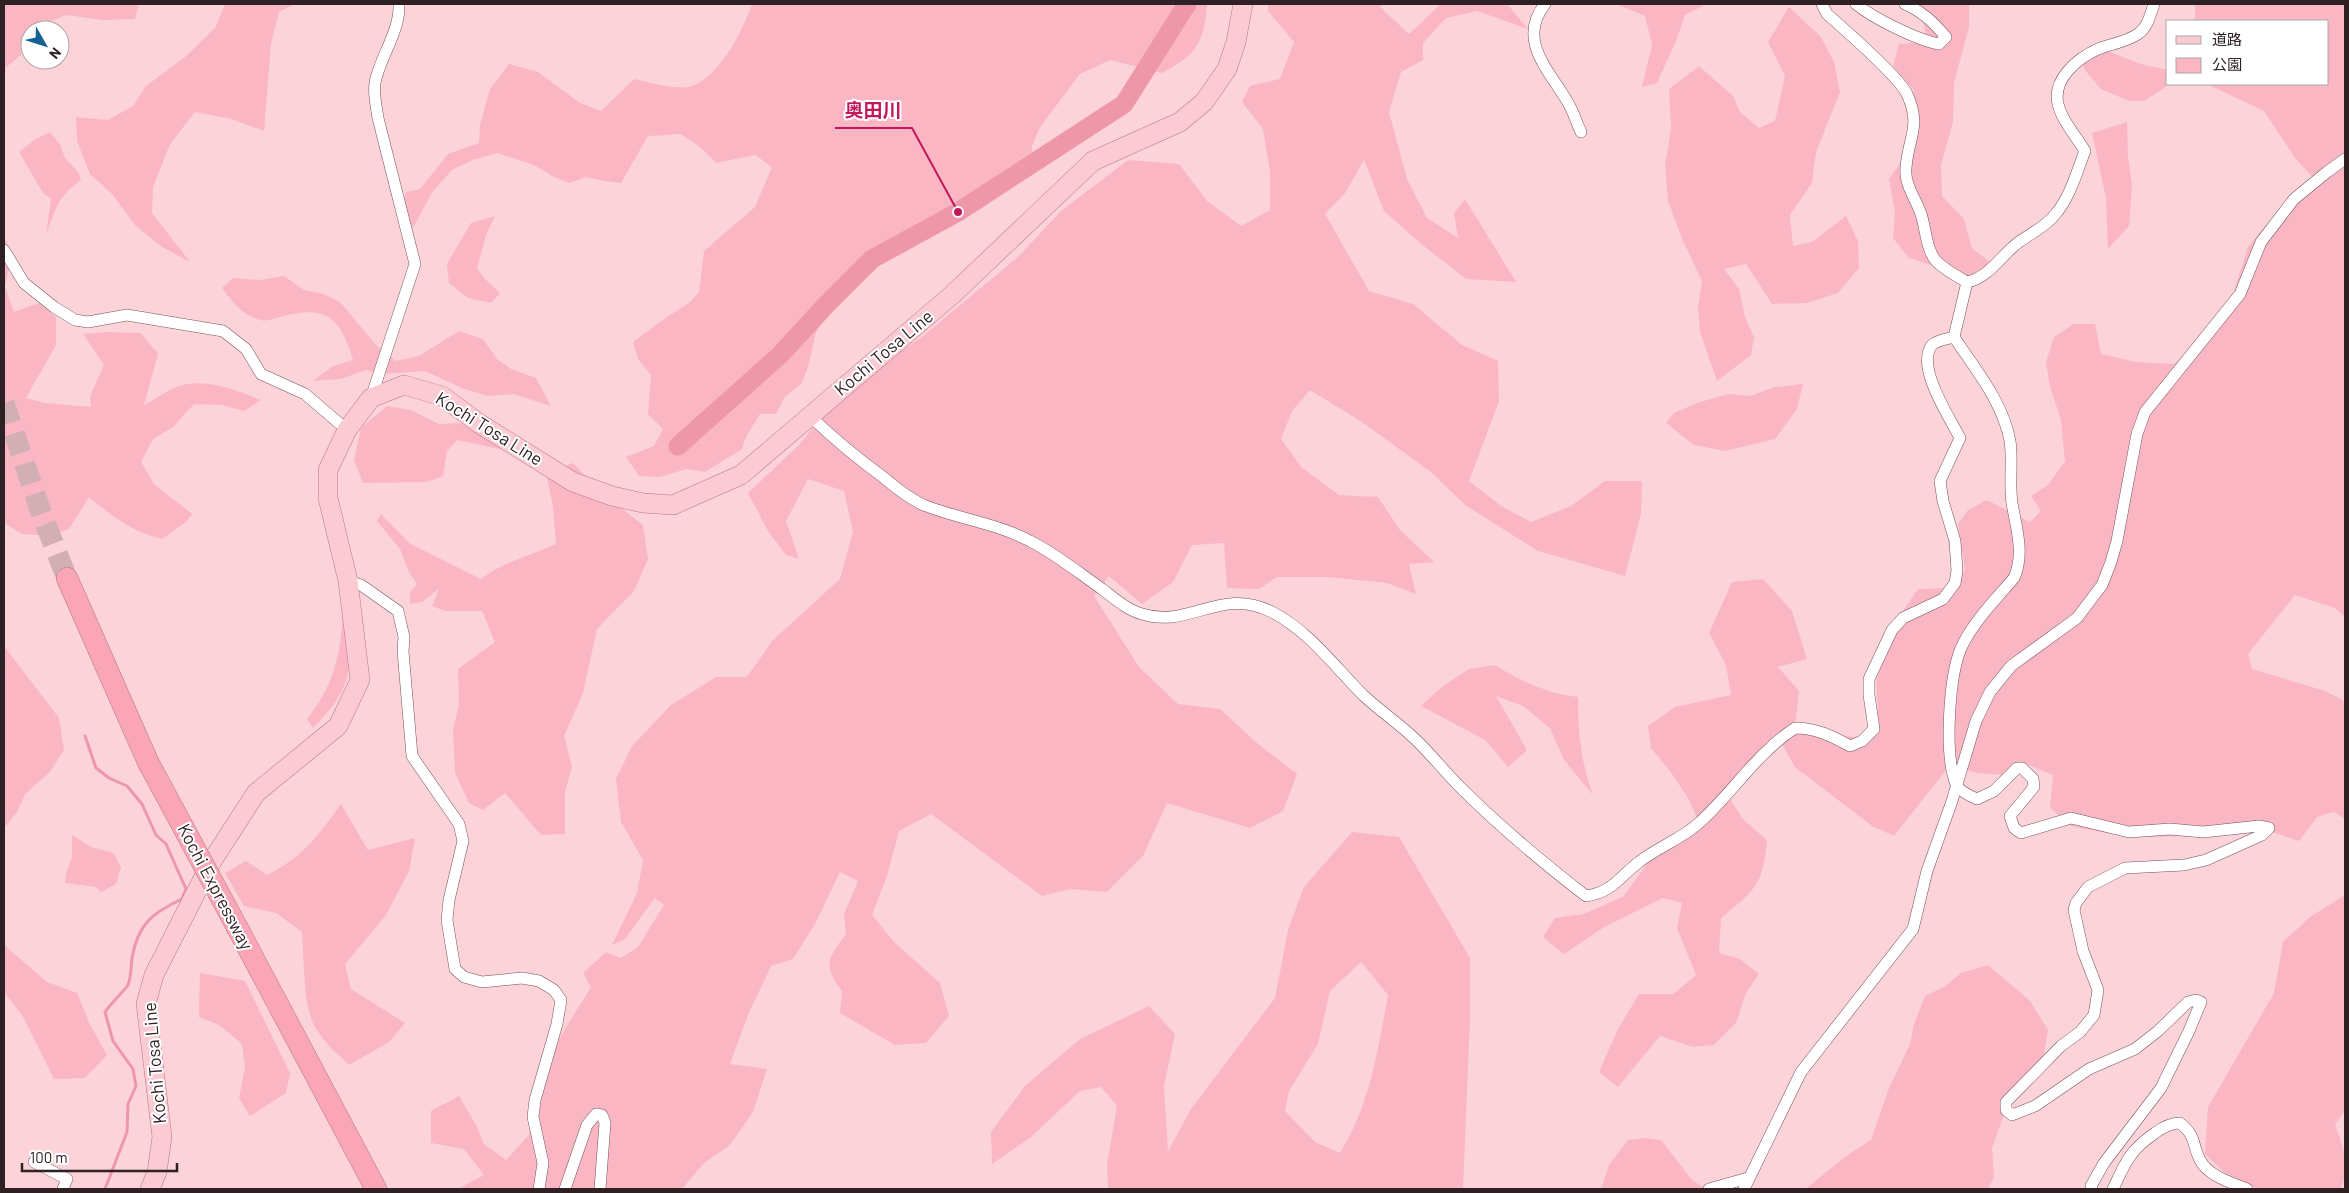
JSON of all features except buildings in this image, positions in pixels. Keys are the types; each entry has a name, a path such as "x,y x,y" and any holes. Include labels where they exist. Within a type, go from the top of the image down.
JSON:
{"highway":[{"name":"Kochi Expressway","path":"67,578 148,762 376,1189"}],"main road":[{"name":"Kochi Tosa Line","path":"150,1189 158,1172 162,1137 146,1004 154,975 212,861 256,793 338,726 360,680 348,581 328,498 328,470 347,430 371,398 404,385 442,396 480,424 573,482 612,496 643,503 673,505 741,475 952,295 1093,161 1180,122 1204,102 1227,69 1236,42 1244,4"}],"street":[{"path":"371,398 415,264 378,118 375,94 376,76 394,32 399,11 398,4"},
{"path":"1546,4 1535,19 1534,38 1538,56 1567,101 1581,132"},
{"path":"1822,4 1826,14 1894,77 1907,93 1915,117 1914,133 1906,168 1907,182 1921,214 1934,259 1944,268 1967,282 1975,280 1986,272 2018,243 2049,222 2059,210 2067,198 2085,151 2062,113 2058,102 2059,85 2066,72 2076,63 2096,50 2139,33 2148,21 2154,4"},
{"path":"1856,4 1928,42 1939,44 1946,37 1922,11 1905,4"},
{"path":"1709,1189 1746,1184 1801,1072 1913,929 1926,871 1976,721 1990,692 2011,666 2076,618 2102,585 2112,562 2117,542 2137,434 2145,412 2240,294 2261,242 2294,199 2345,159"},
{"path":"4,250 24,282 54,307 75,320 88,322 127,315 223,331 246,348 261,374 305,394 347,430"},
{"path":"1967,282 1954,337 1995,399 2005,422 2010,442 2011,494 2020,552 2018,570 2014,578 1973,626 1956,661 1950,701 1951,753 1956,785 1968,796 1977,799 1994,791 2017,768 2022,768 2033,779 2034,787 2010,816 2014,828 2021,833 2071,818 2129,832 2170,830 2204,832 2260,826 2269,828 2262,835 2206,860 2184,865 2125,868 2088,887 2076,903 2074,910 2083,951 2098,990 2094,1015 2080,1032 2061,1046 2006,1102 2006,1110 2012,1115 2035,1106 2089,1068 2135,1048 2158,1031 2188,1002 2196,1000 2201,1002 2190,1031 2161,1088 2104,1163 2091,1186 2092,1189"},
{"path":"810,416 838,443 925,506 986,524 1030,541 1122,604 1142,614 1164,617 1184,616 1210,606 1233,602 1247,602 1271,611 1323,650 1362,694 1414,738 1483,809 1555,873 1586,896 1600,894 1612,887 1646,856 1699,823 1756,761 1795,728 1817,730 1850,746 1862,741 1874,728 1869,695 1869,679 1892,630 1903,618 1943,599 1955,583 1957,571 1955,541 1943,501 1940,481 1960,438 1933,389 1928,360 1928,352 1934,343 1954,337"},
{"path":"348,581 360,585 398,611 404,637 403,651 412,756 458,824 463,841 449,900 447,920 455,969 464,977 482,982 522,978 539,981 554,990 561,1000 557,1024 535,1100 533,1116 543,1163 539,1189"},
{"path":"565,1189 587,1125 596,1114 602,1115 605,1123 600,1189"},
{"path":"2114,1189 2138,1144 2173,1123 2180,1123 2190,1131 2200,1160 2206,1168 2246,1189"},
{"path":"34,1162 67,1179 63,1189"}],"green space":[{"path":"4,4 139,4 135,19 102,20 66,15 54,20 20,20 20,56 4,69"},
{"path":"225,4 295,4 279,12 271,44 264,131 231,119 195,112 170,144 153,187 152,213 190,262 162,247 135,225 112,194 90,174 77,141 76,117 108,120 133,106 146,86 185,57 215,28"},
{"path":"752,4 1207,4 1201,38 1190,54 1183,60 1162,73 1110,60 1080,74 1040,127 1032,146 1031,171 995,189 946,219 889,245 853,276 816,332 809,364 802,383 785,397 776,414 760,414 745,439 742,449 705,472 686,469 660,477 639,476 626,457 654,446 663,429 648,414 651,375 638,359 633,342 689,303 699,292 704,251 755,207 772,167 755,155 716,163 700,147 681,134 648,136 621,183 586,177 569,183 554,177 534,165 497,153 473,160 452,170 433,191 413,228 404,204 406,192 420,189 448,154 479,143 480,125 490,89 509,64 538,72 580,103 601,111 634,79 678,87 692,86 702,81 721,63 729,51 743,26"},
{"path":"1268,4 1382,4 1380,7 1409,34 1441,4 1507,4 1528,29 1477,11 1446,18 1423,43 1423,60 1401,72 1389,112 1407,179 1427,218 1458,238 1454,213 1465,199 1516,282 1466,279 1420,243 1384,211 1364,160 1345,193 1325,214 1369,291 1413,304 1462,345 1498,361 1499,401 1469,481 1501,506 1531,522 1571,506 1605,481 1642,481 1641,514 1625,576 1538,551 1465,505 1431,472 1362,422 1310,390 1292,411 1281,439 1301,467 1339,495 1378,497 1400,530 1434,562 1409,564 1416,594 1387,583 1327,577 1277,577 1259,589 1227,588 1224,543 1192,545 1173,582 1142,604 1109,576 1094,596 1139,667 1178,704 1220,709 1257,743 1297,774 1283,811 1250,828 1167,803 1143,856 1107,892 1070,889 1042,896 931,814 899,831 887,876 872,915 894,942 940,983 949,1016 926,1043 895,1045 840,1013 842,991 832,975 830,962 835,950 846,934 844,914 858,881 840,872 815,924 793,959 771,966 748,1015 730,1064 767,1069 753,1112 730,1145 704,1163 682,1189 458,1189 484,1175 464,1149 431,1143 431,1111 459,1096 476,1125 484,1144 506,1160 529,1135 537,1095 554,1047 591,987 583,973 606,952 621,958 638,947 664,905 655,898 624,940 612,945 637,893 643,860 621,822 616,779 632,746 671,705 716,677 747,677 773,640 840,579 853,532 844,491 808,479 786,521 799,559 786,555 768,531 748,493 799,445 845,388 922,337 1018,257 1061,211 1128,160 1179,164 1207,201 1241,226 1270,210 1270,172 1263,129 1242,102 1250,86 1280,79 1294,42 1268,11"},
{"path":"1616,4 1707,4 1685,15 1676,41 1657,83 1642,87 1652,45 1645,16"},
{"path":"1915,4 1969,4 1969,27 1954,83 1953,122 1941,165 1942,196 1964,219 1972,248 1991,263 1974,279 1909,258 1893,238 1895,213 1889,179 1904,158 1920,122 1913,89 1893,66 1899,44 1927,42 1922,13"},
{"path":"2195,4 2345,4 2345,617 2335,608 2295,595 2248,654 2252,669 2325,691 2343,700 2345,711 2345,819 2334,812 2317,817 2299,841 2269,831 2144,837 2107,833 2070,826 2050,807 2053,775 2029,765 2003,775 1977,773 1950,765 1894,836 1872,826 1795,767 1782,744 1753,767 1730,799 1743,819 1767,840 1760,878 1749,893 1721,918 1719,953 1740,959 1759,974 1746,993 1736,1023 1714,1045 1693,1047 1660,1036 1618,1087 1599,1072 1617,1031 1639,994 1673,994 1696,975 1677,928 1682,903 1663,898 1604,927 1564,954 1543,937 1555,918 1584,914 1624,896 1649,861 1698,820 1688,798 1670,771 1651,748 1648,726 1675,707 1731,695 1726,665 1709,633 1732,582 1763,579 1792,611 1807,659 1778,667 1799,691 1795,727 1863,739 1874,733 1878,709 1876,684 1887,642 1898,618 1918,589 1953,588 1965,570 1958,524 1968,510 1987,500 2030,522 2041,511 2031,496 2048,485 2065,461 2061,420 2050,387 2046,362 2054,337 2074,324 2095,324 2101,354 2136,362 2174,364 2199,341 2232,297 2248,247 2269,222 2315,180 2295,158 2264,111 2209,85 2329,85 2329,20 2195,20"},
{"path":"1789,7 1821,37 1834,62 1840,92 1816,152 1812,183 1790,215 1793,246 1812,242 1846,216 1858,241 1859,268 1838,293 1807,303 1772,304 1746,264 1724,269 1739,289 1745,317 1754,337 1751,355 1717,381 1700,332 1698,308 1702,281 1683,241 1668,201 1665,165 1671,129 1669,89 1699,66 1733,96 1740,112 1759,128 1775,121 1785,76 1768,42"},
{"path":"2107,51 2141,64 2166,70 2166,85 2144,101 2129,101 2101,89 2084,69 2084,55"},
{"path":"2127,122 2128,157 2132,185 2129,226 2108,249 2106,198 2092,133"},
{"path":"50,132 60,144 65,158 78,172 81,180 67,192 58,204 46,234 51,199 43,193 19,152 34,140"},
{"path":"495,216 486,235 477,268 485,279 500,293 491,303 468,298 449,283 447,264 471,223"},
{"path":"4,237 12,253 5,287 14,312 39,303 56,317 56,345 26,398 45,403 91,407 90,396 104,365 83,334 107,332 141,333 158,354 144,405 182,385 202,383 222,386 261,400 244,411 222,405 194,404 173,427 153,439 141,462 154,484 192,514 186,522 162,539 132,528 114,517 89,497 69,529 48,536 22,534 4,523"},
{"path":"284,276 304,290 324,294 340,302 375,344 396,361 419,356 459,331 483,339 497,359 511,369 536,378 551,406 513,394 488,396 464,389 425,371 383,374 366,370 341,379 313,381 333,366 353,360 343,334 337,325 330,318 311,312 260,320 238,308 222,288 233,278 260,280"},
{"path":"1803,384 1797,409 1775,439 1725,451 1694,445 1666,423 1674,413 1697,403 1728,394 1750,396 1775,387"},
{"path":"387,406 411,410 439,424 464,423 504,450 457,440 447,451 443,476 427,482 363,483 354,460 361,428"},
{"path":"573,463 603,494 643,525 648,559 634,591 597,629 583,693 564,736 572,767 565,792 565,834 541,835 505,793 483,810 469,803 455,773 453,729 459,705 458,669 495,642 482,611 445,611 432,606 439,589 422,602 410,604 410,592 417,584 409,572 400,549 377,521 381,514 409,543 481,579 507,564 556,544 553,507 546,473"},
{"path":"344,600 349,669 339,697 313,728 307,719 332,677 339,648"},
{"path":"4,646 59,718 64,750 49,773 25,794 17,812 6,826 4,825"},
{"path":"1494,665 1545,690 1578,697 1581,747 1593,795 1564,760 1550,728 1523,706 1496,696 1527,750 1508,767 1485,740 1421,706 1443,686 1469,669"},
{"path":"341,804 368,850 415,838 409,871 386,915 345,964 351,989 405,1023 389,1042 349,1065 322,1038 311,1018 306,995 302,932 276,913 244,906 225,873 246,861 267,875 279,868 309,845"},
{"path":"1352,832 1399,837 1470,958 1470,1019 1463,1189 1108,1189 1107,1165 1117,1106 1101,1087 1080,1091 1031,1137 992,1164 991,1132 1025,1086 1080,1039 1149,1006 1175,1034 1164,1086 1168,1151 1191,1109 1275,998 1288,930 1304,887","holes":["1361,962 1388,995 1372,1077 1359,1116 1340,1153 1315,1142 1285,1111 1289,1091 1318,1044 1330,991"]},
{"path":"72,835 91,847 113,853 121,867 116,884 101,892 96,887 65,883 66,873 72,857"},
{"path":"2345,895 2345,1110 2335,1125 2341,1141 2345,1165 2341,1189 2257,1189 2224,1172 2205,1154 2208,1107 2274,993 2283,942 2310,917"},
{"path":"4,945 47,982 77,993 90,1025 107,1055 85,1078 54,1079 22,1015 4,992"},
{"path":"1988,965 2030,1001 2048,1030 2043,1060 2003,1117 1992,1148 1994,1177 1988,1189 1805,1189 1849,1154 1871,1140 1889,1088 1910,1044 1914,1024 1925,996 1944,987 1961,973"},
{"path":"200,973 245,981 290,1073 286,1093 250,1116 239,1098 245,1067 242,1044 219,1025 199,1017"},
{"path":"1644,1138 1661,1140 1692,1180 1706,1189 1601,1189 1609,1165 1628,1140"}],"waterway":[{"path":"678,446 780,355 872,259 958,212 1124,104 1187,4"},
{"path":"85,736 96,768 109,778 127,786 142,804 156,835 166,844 186,889 182,899 162,909 143,928 135,946 128,985 105,1012 113,1041 133,1069 136,1086 128,1104 127,1132 105,1189"}],"tunnel":[{"path":"4,403 42,515 67,578"}],"place":[{"name":"奥田川","path":"958,212"}]}
